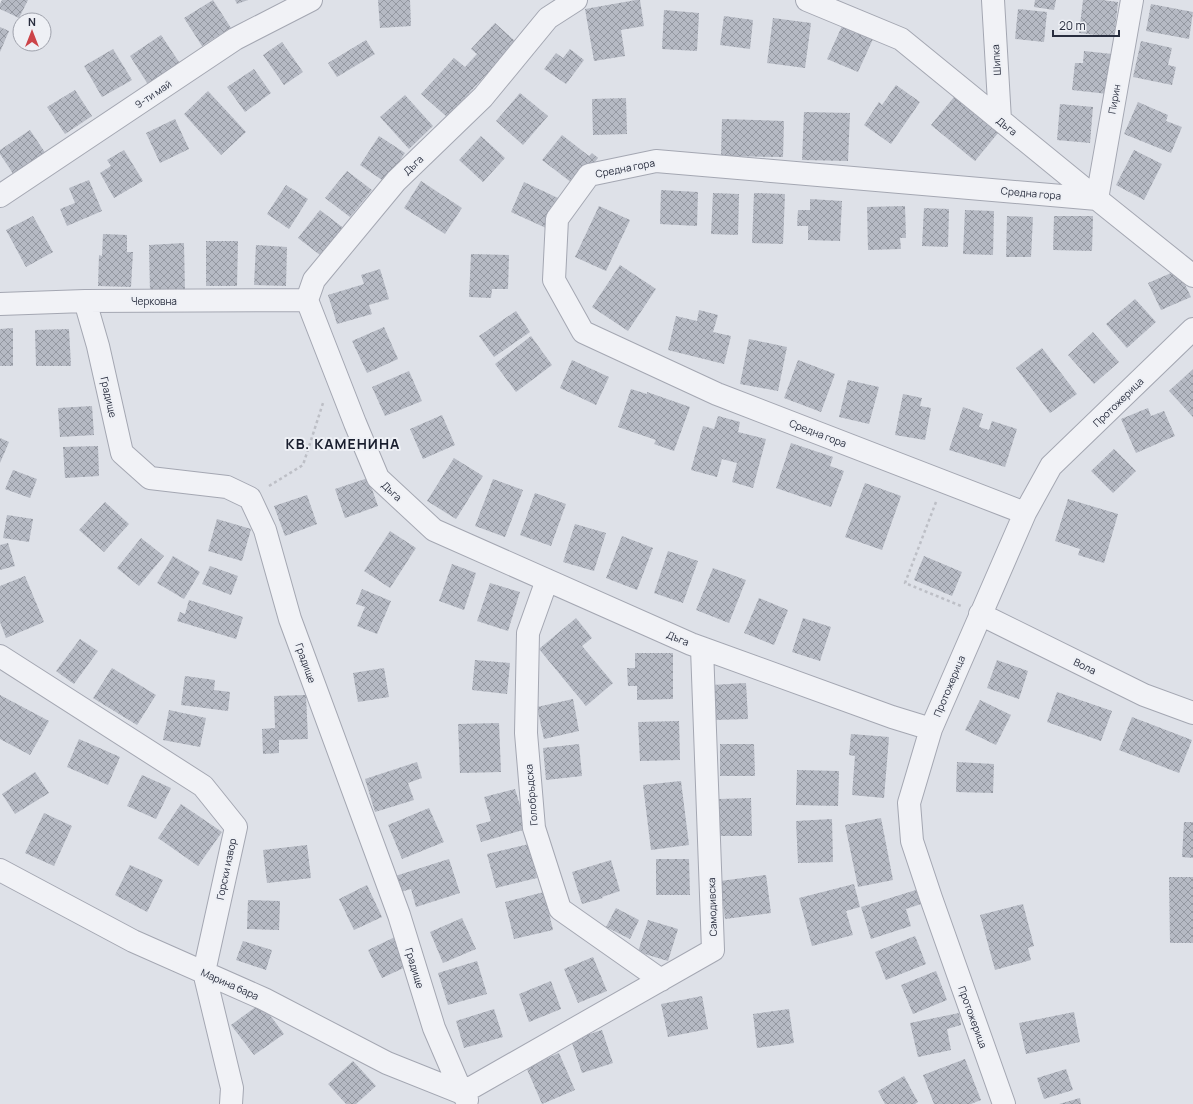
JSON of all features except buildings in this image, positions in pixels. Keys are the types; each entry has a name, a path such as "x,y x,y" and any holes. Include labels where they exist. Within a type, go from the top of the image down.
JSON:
{"street":[{"name":"9-ти май","path":"0,196 235,39 311,0"},
{"name":"Дъга","path":"576,0 548,18 483,97 396,181 314,280 307,300 378,478 434,530 702,648 892,717 931,729"},
{"name":"Дъга","path":"807,0 901,39 1193,276"},
{"name":"Шипка","path":"992,0 1000,120"},
{"name":"Пирин","path":"1097,199 1132,0"},
{"name":"Средна гора","path":"1024,513 717,394 583,332 554,280 556,219 589,176 656,161 1097,199"},
{"name":"Черковна","path":"0,304 85,301 307,300"},
{"name":"Градище","path":"85,301 98,346 122,453 150,478 227,487 250,498 265,530 290,619 399,915 434,1028 466,1098"},
{"name":"Протожерица","path":"1004,1104 912,841 909,803 931,729 1024,513 1051,466 1193,329"},
{"name":"Голобръдска","path":"547,580 528,634 526,733 534,828 560,909 661,980"},
{"name":"Вола","path":"980,614 1144,695 1193,713"},
{"name":"Самодивска","path":"466,1098 713,950 702,648"},
{"name":"Горски извор","path":"0,656 203,786 236,827 204,972 232,1088 231,1104"},
{"name":"Марина бара","path":"0,870 133,941 264,999 387,1063 466,1098"}],"path":[{"path":"250,498 303,465 334,368"},
{"path":"944,482 905,583 980,614"}],"district":[{"name":"КВ. КАМЕНИНА","path":"343,444"}]}
